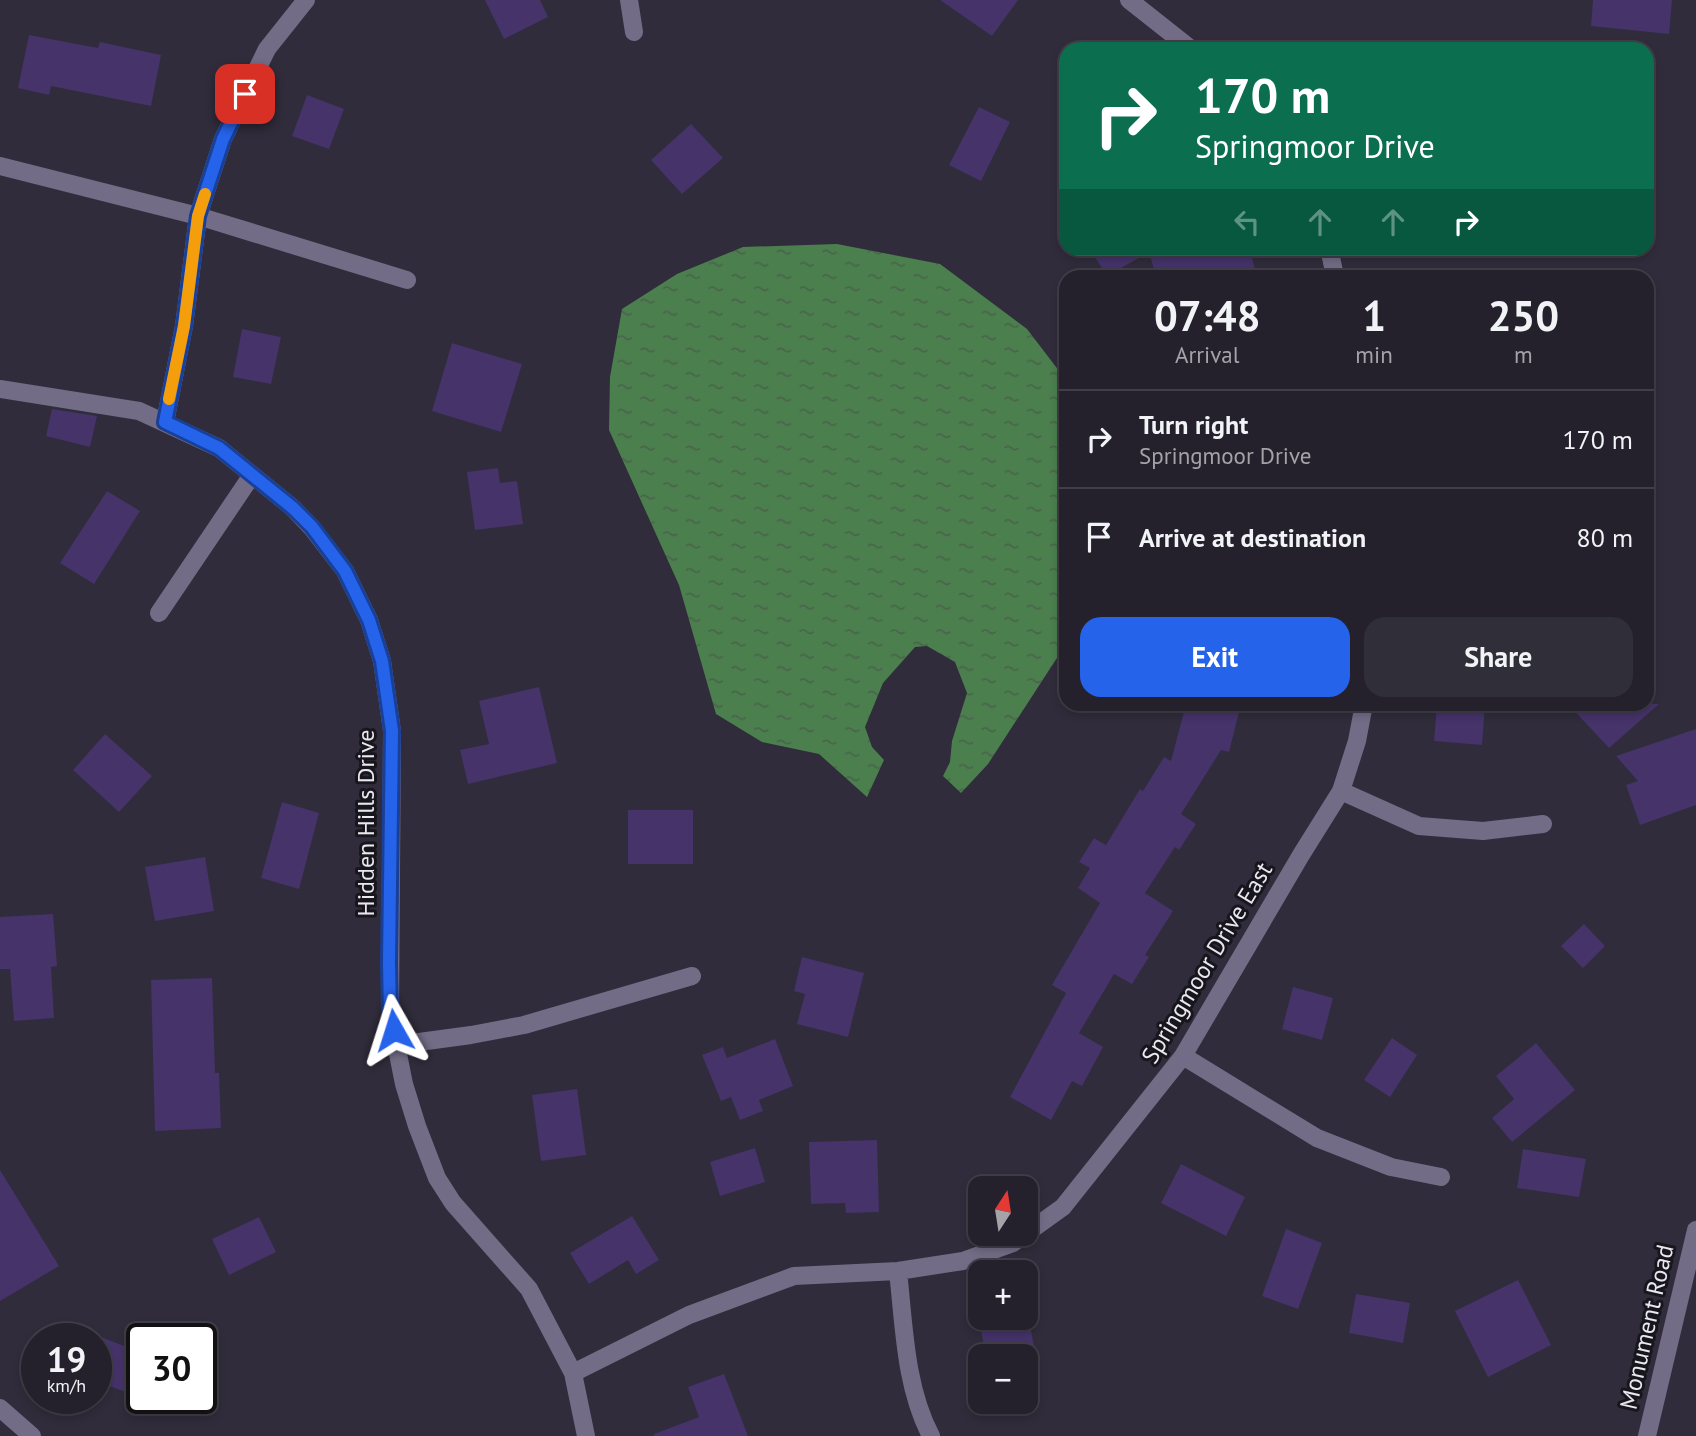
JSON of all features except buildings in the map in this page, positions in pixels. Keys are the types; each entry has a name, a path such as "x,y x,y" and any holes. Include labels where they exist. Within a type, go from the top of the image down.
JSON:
{"street":[{"path":"165,422 184,326 198,216 223,139 268,49 306,0"},
{"path":"629,0 634,32"},
{"path":"1129,0 1182,42"},
{"path":"0,166 198,216 407,280"},
{"name":"Hidden Hills Drive","path":"0,389 139,411 219,448 293,508 312,527 345,571 369,620 382,661 392,731 390,1014 404,1084 437,1178 453,1203 529,1289 573,1373 586,1436"},
{"path":"159,613 252,475"},
{"name":"Springmoor Drive East","path":"573,1373 688,1315 794,1276 898,1271 963,1261 1013,1243 1063,1207 1183,1056 1341,791 1357,741 1363,711"},
{"path":"1341,791 1419,826 1483,831 1544,824"},
{"path":"397,1045 524,1025 692,976"},
{"path":"1183,1056 1317,1138 1391,1167 1441,1177"},
{"name":"Monument Road","path":"1647,1436 1696,1230"},
{"path":"898,1271 907,1354 915,1393 931,1436"},
{"path":"0,1408 32,1436"}],"water":[{"path":"837,244 940,264 1027,329 1059,371 1059,655 988,764 961,793 943,776 950,762 952,741 967,693 955,662 927,646 915,647 883,683 865,727 872,747 884,760 867,797 819,754 762,742 716,714 679,585 609,430 610,377 622,309 677,274 743,247"}],"slow traffic":[{"path":"169,399 184,326 198,216 205,194"}],"route":[{"path":"245,94 223,139 198,216 184,326 165,422 219,448 293,508 312,527 345,571 369,620 382,661 392,731 389,963 390,1014 394,1030"}]}
